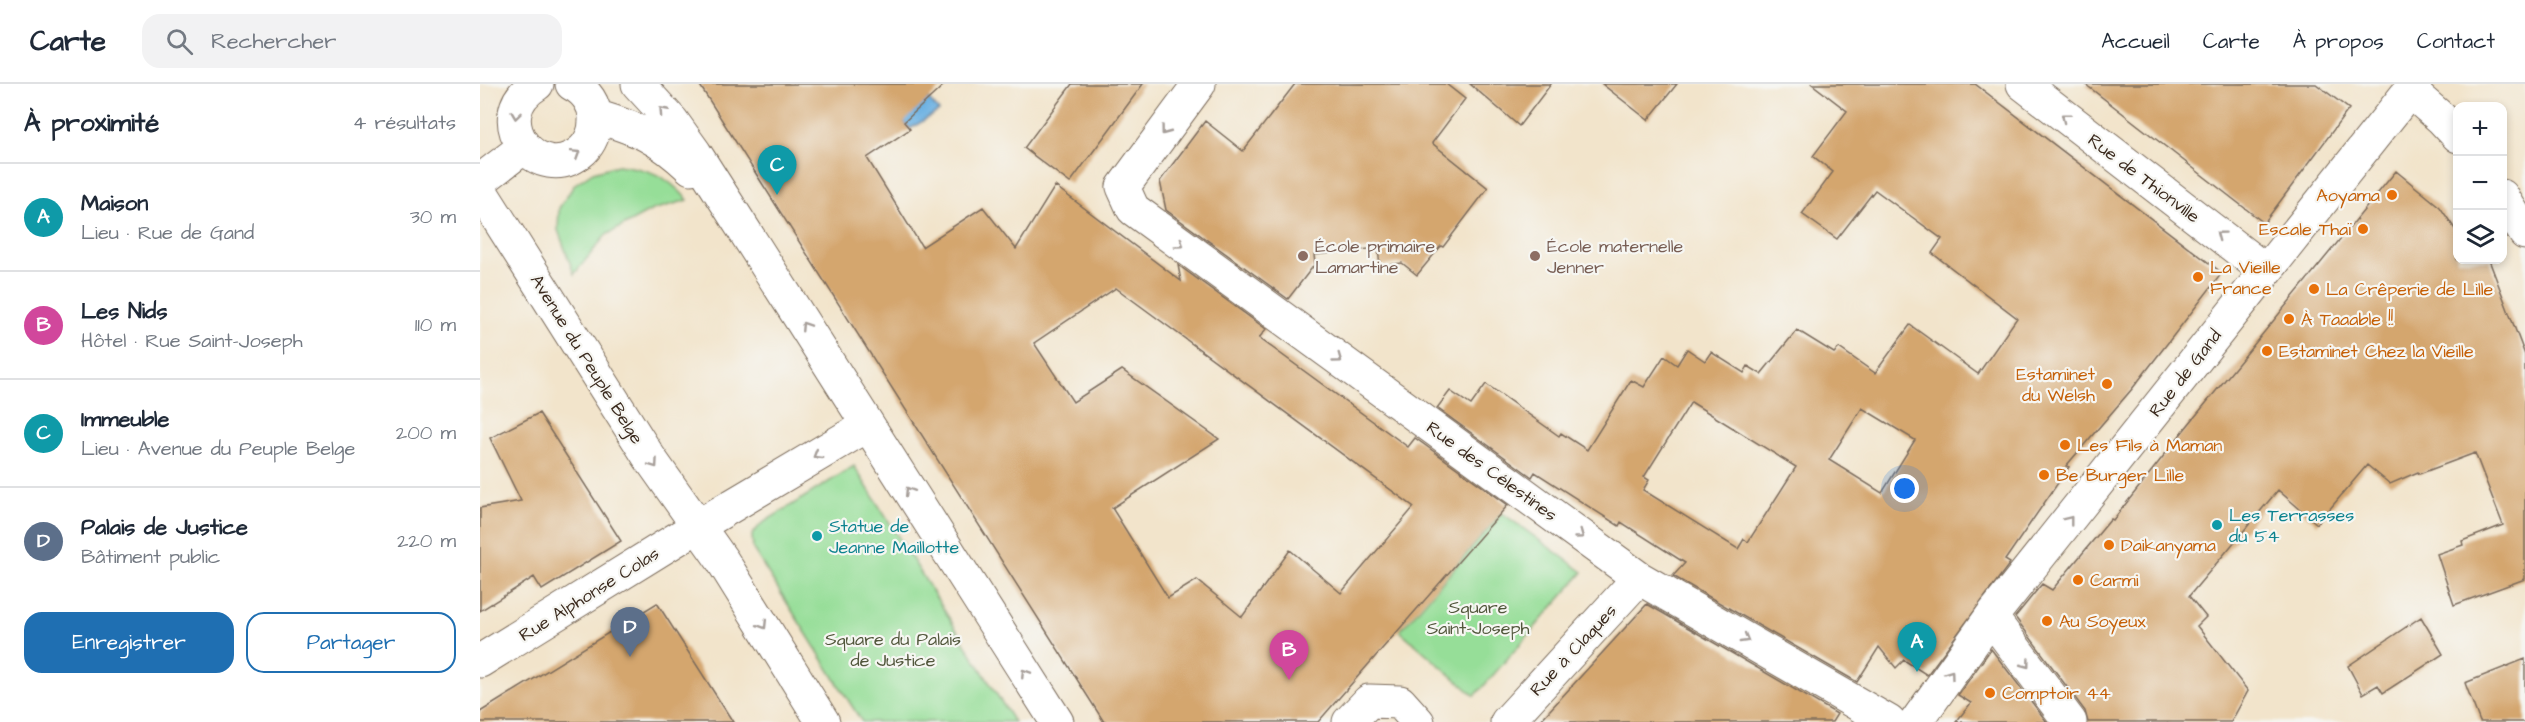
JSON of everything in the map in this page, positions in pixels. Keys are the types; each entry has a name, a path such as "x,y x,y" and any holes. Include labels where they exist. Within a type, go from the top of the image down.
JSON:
{"street":[{"path":"572,84 636,128 660,141 698,174 729,208"},
{"path":"638,84 672,121 695,153 1057,722"},
{"name":"Rue des Célestines","path":"1199,84 1123,187 1133,209 1639,578 1889,722"},
{"name":"Rue de Thionville","path":"2023,84 2266,271"},
{"path":"533,85 519,102 514,115 516,135 524,147 541,159 554,162 574,156 589,142 594,129 598,103"},
{"path":"2413,87 2453,132"},
{"name":"Rue de Gand","path":"1916,722 1991,617 2413,87"},
{"path":"480,181 524,147"},
{"name":"Avenue du Peuple Belge","path":"480,190 649,457 736,583 823,722"},
{"path":"2507,204 2525,233"},
{"path":"698,526 868,425"},
{"name":"Rue Alphonse Colas","path":"480,661 698,526"},
{"name":"Rue à Claques","path":"1507,722 1639,578"},
{"path":"1991,617 2070,722"},
{"path":"1359,712 1400,702 1418,722"}],"green space":[{"path":"618,165 648,171 665,179 688,200 652,210 606,235 574,274 558,230 559,208 575,184 593,172"},
{"name":"Square du Palais de Justice","path":"854,466 1014,722 862,722 753,549 752,535 761,524"},
{"name":"Square Saint-Joseph","path":"1502,513 1583,572 1475,696 1400,631"}],"water":[{"path":"871,84 915,84 939,111 910,129"}],"building":[{"path":"699,84 945,84 904,122 910,129 867,158 922,247 983,207 1016,249 1055,186 1181,281 1178,265 1266,329 1259,338 1408,447 1415,438 1508,505 1318,722 1104,722","holes":["1116,288 1414,507 1341,593 1290,550 1242,617 1197,580 1168,598 1112,508 1219,439 1122,370 1073,402 1034,343"]},
{"path":"1072,84 1143,84 1070,183 1024,148"},
{"path":"1295,84 1446,84 1465,99 1432,143 1488,188 1443,247 1441,246 1417,275 1402,263 1380,266 1378,248 1314,255 1315,264 1288,299 1166,210 1160,181 1205,121 1243,151"},
{"path":"1470,84 1551,84 1519,126"},
{"path":"1602,84 1677,84 1648,120"},
{"path":"1812,84 1975,84 2222,273 2132,389 2066,466 2069,467 2005,560 2010,563 1927,675 1904,660 1896,668 1879,647 1857,682 1673,576 1685,563 1621,522 1619,526 1535,472 1532,477 1437,408 1450,391 1471,405 1486,384 1559,436 1561,433 1587,450 1631,380 1644,387 1664,356 1677,365 1687,349 1705,361 1711,352 1744,373 1748,366 1761,374 1797,330 1834,353 1839,348 1875,373 1910,325 1978,374 2017,318 1932,253 1942,239 1875,190 1837,239 1802,214 1833,172 1813,156 1847,111","holes":["1691,402 1796,467 1748,542 1744,539 1738,549 1643,490 1649,480 1644,477","1862,408 1915,440 1882,493 1829,460"]},
{"path":"2085,84 2316,84 2349,109 2264,223"},
{"path":"2396,171 2440,207 2453,226 2453,264 2491,264 2525,355 2525,579 2454,605 2437,554 2463,545 2462,541 2503,525 2475,453 2390,484 2367,465 2317,524 2278,490 2189,596 2206,617 2197,626 2248,691 2231,722 2088,722 2085,711 2015,617 2042,584 2052,590 2111,519 2113,520"},
{"path":"539,413 621,541 542,590 534,577 480,611 480,508 521,501 490,438"},
{"path":"657,603 733,722 480,722 480,712"},
{"path":"1647,604 1837,714 1832,722 1539,722"},
{"path":"2421,617 2443,654 2383,693 2378,685 2363,694 2348,666"},
{"path":"1991,649 2047,722 1956,722 1971,703 1958,695"},
{"path":"2525,659 2525,722 2480,722 2465,683"}],"place":[{"name":"Immeuble","path":"777,195"},
{"name":"Aoyama","path":"2392,195"},
{"name":"Escale Thaï","path":"2363,229"},
{"name":"École primaire Lamartine","path":"1303,256"},
{"name":"École maternelle Jenner","path":"1535,256"},
{"name":"La Vieille France","path":"2198,277"},
{"name":"La Crêperie de Lille","path":"2314,289"},
{"name":"À Taaable !!","path":"2289,319"},
{"name":"Estaminet Chez la Vieille","path":"2267,351"},
{"name":"Estaminet du Welsh","path":"2107,384"},
{"name":"Les Fils à Maman","path":"2065,445"},
{"name":"Be Burger Lille","path":"2044,475"},
{"name":"Les Terrasses du 54","path":"2217,525"},
{"name":"Statue de Jeanne Maillotte","path":"817,536"},
{"name":"Daikanyama","path":"2109,545"},
{"name":"Carmi","path":"2078,580"},
{"name":"Au Soyeux","path":"2047,621"},
{"name":"Palais de Justice","path":"630,657"},
{"name":"Maison","path":"1917,672"},
{"name":"Les Nids","path":"1289,680"},
{"name":"Comptoir 44","path":"1990,693"}]}
